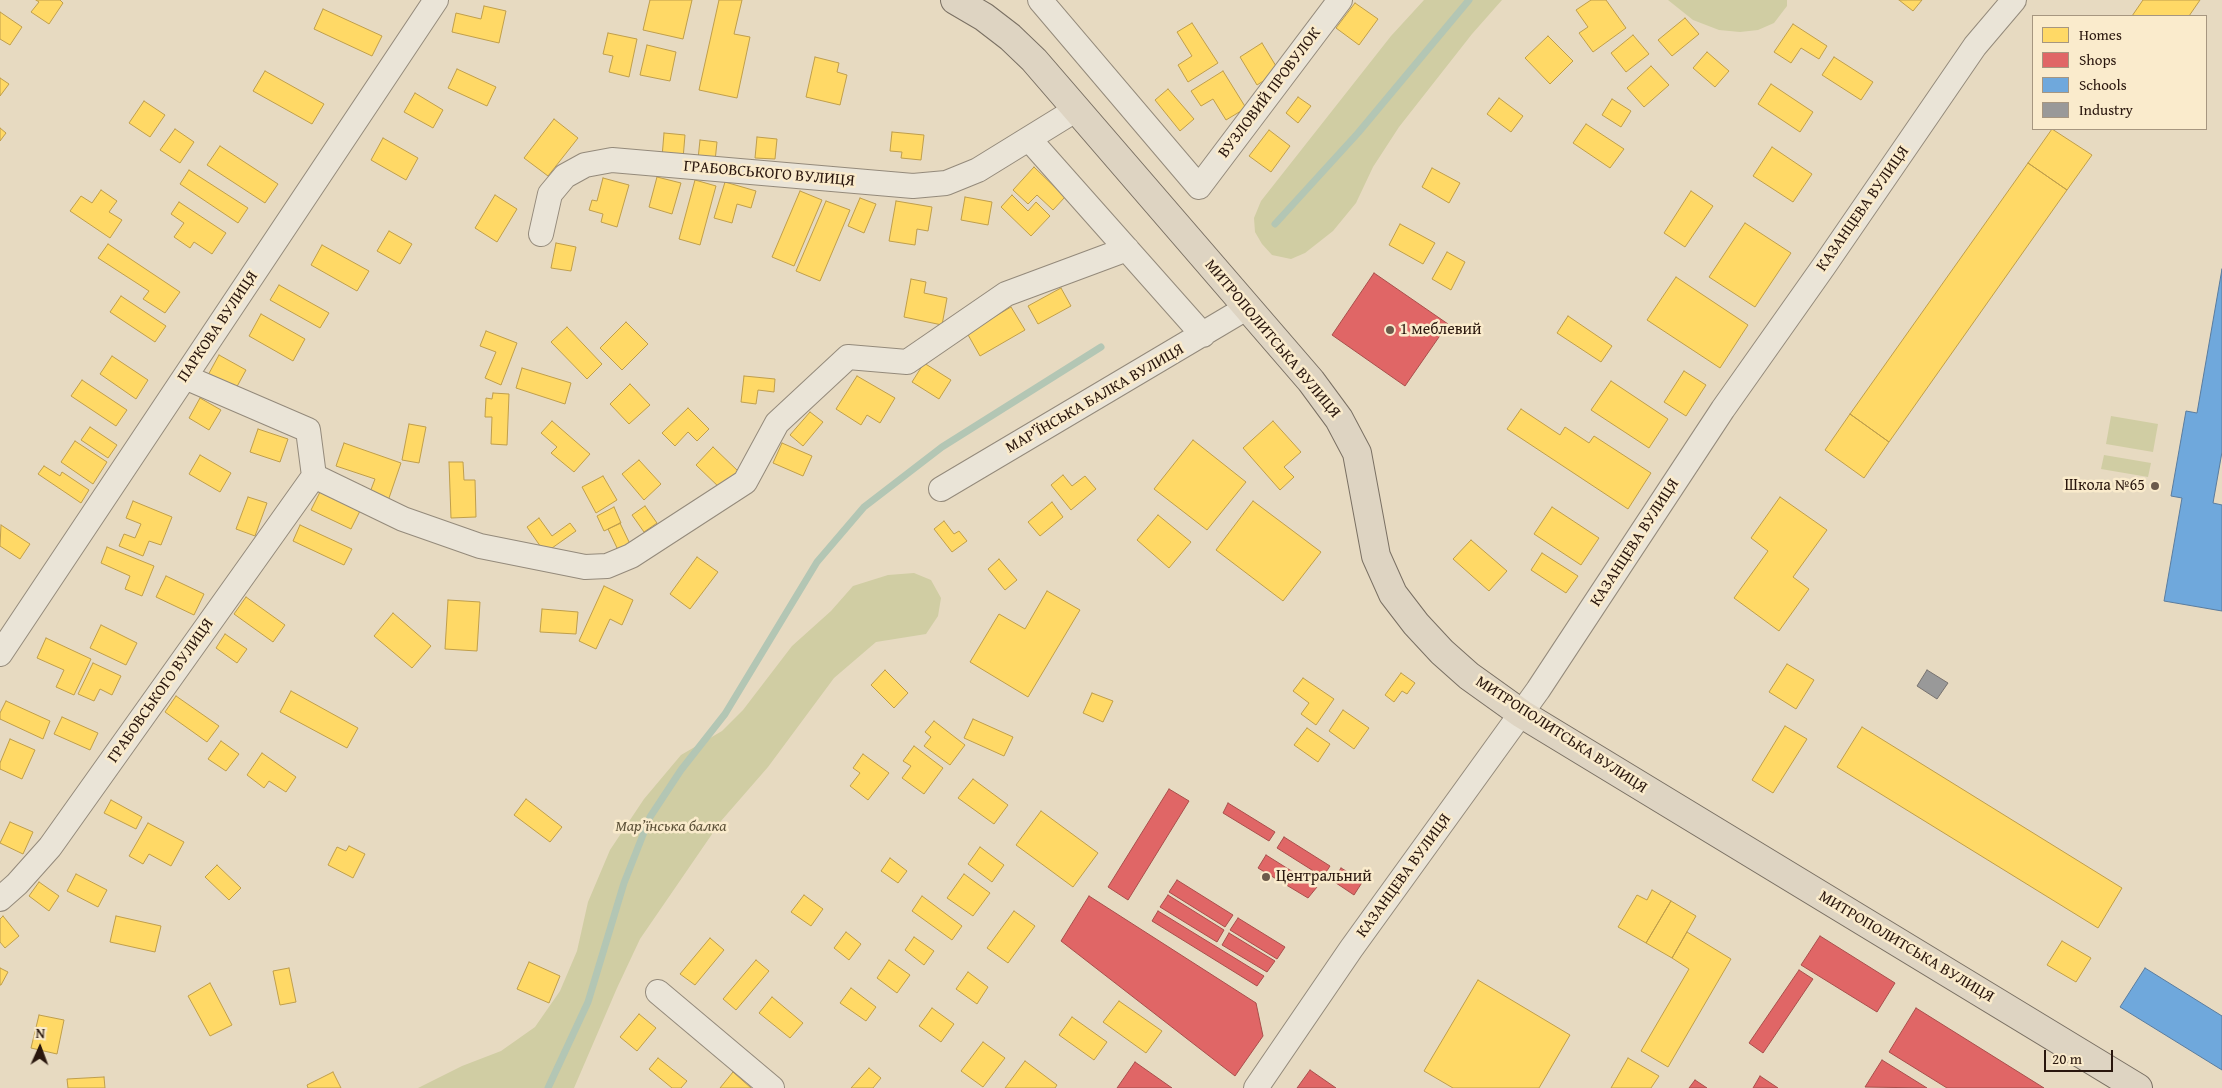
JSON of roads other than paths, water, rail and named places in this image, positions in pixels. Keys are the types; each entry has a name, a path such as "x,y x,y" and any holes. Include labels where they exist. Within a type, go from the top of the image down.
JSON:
{"main road":[{"name":"МИТРОПОЛИТСЬКА ВУЛИЦЯ","path":"956,0 984,17 1010,37 1034,60 1311,382 1344,428 1357,454 1376,556 1393,594 1416,624 1442,652 1469,676 1522,714 2138,1088"}],"street":[{"name":"ПАРКОВА ВУЛИЦЯ","path":"0,654 436,0"},
{"name":"ВУЗЛОВИЙ ПРОВУЛОК","path":"1040,0 1199,186 1340,0"},
{"name":"КАЗАНЦЕВА ВУЛИЦЯ","path":"1256,1088 1351,949 1522,714 1723,409 1975,46 2014,0"},
{"name":"ГРАБОВСЬКОГО ВУЛИЦЯ","path":"541,234 550,194 565,176 585,165 612,160 913,186 946,184 978,170 1077,109"},
{"path":"1029,139 1202,335"},
{"path":"185,377 308,430 314,476 403,518 480,546 586,567 607,566 631,556 745,482 777,423 848,357 907,362 1006,294 1126,249"},
{"name":"МАР’ЇНСЬКА БАЛКА ВУЛИЦЯ","path":"941,489 1248,307"},
{"name":"ГРАБОВСЬКОГО ВУЛИЦЯ","path":"0,900 50,847 314,476"},
{"path":"658,992 772,1088"}],"waterway":[{"path":"1275,224 1358,133 1469,0"},
{"path":"548,1088 588,1002 624,883 650,817 681,770 725,714 817,562 864,507 942,447 1101,347"}],"place":[{"name":"1 меблевий","path":"1390,330"},
{"name":"Школа №65","path":"2155,486"},
{"name":"Центральний","path":"1266,877"}],"park label":[{"name":"Мар’їнська балка","path":"671,827"}]}
